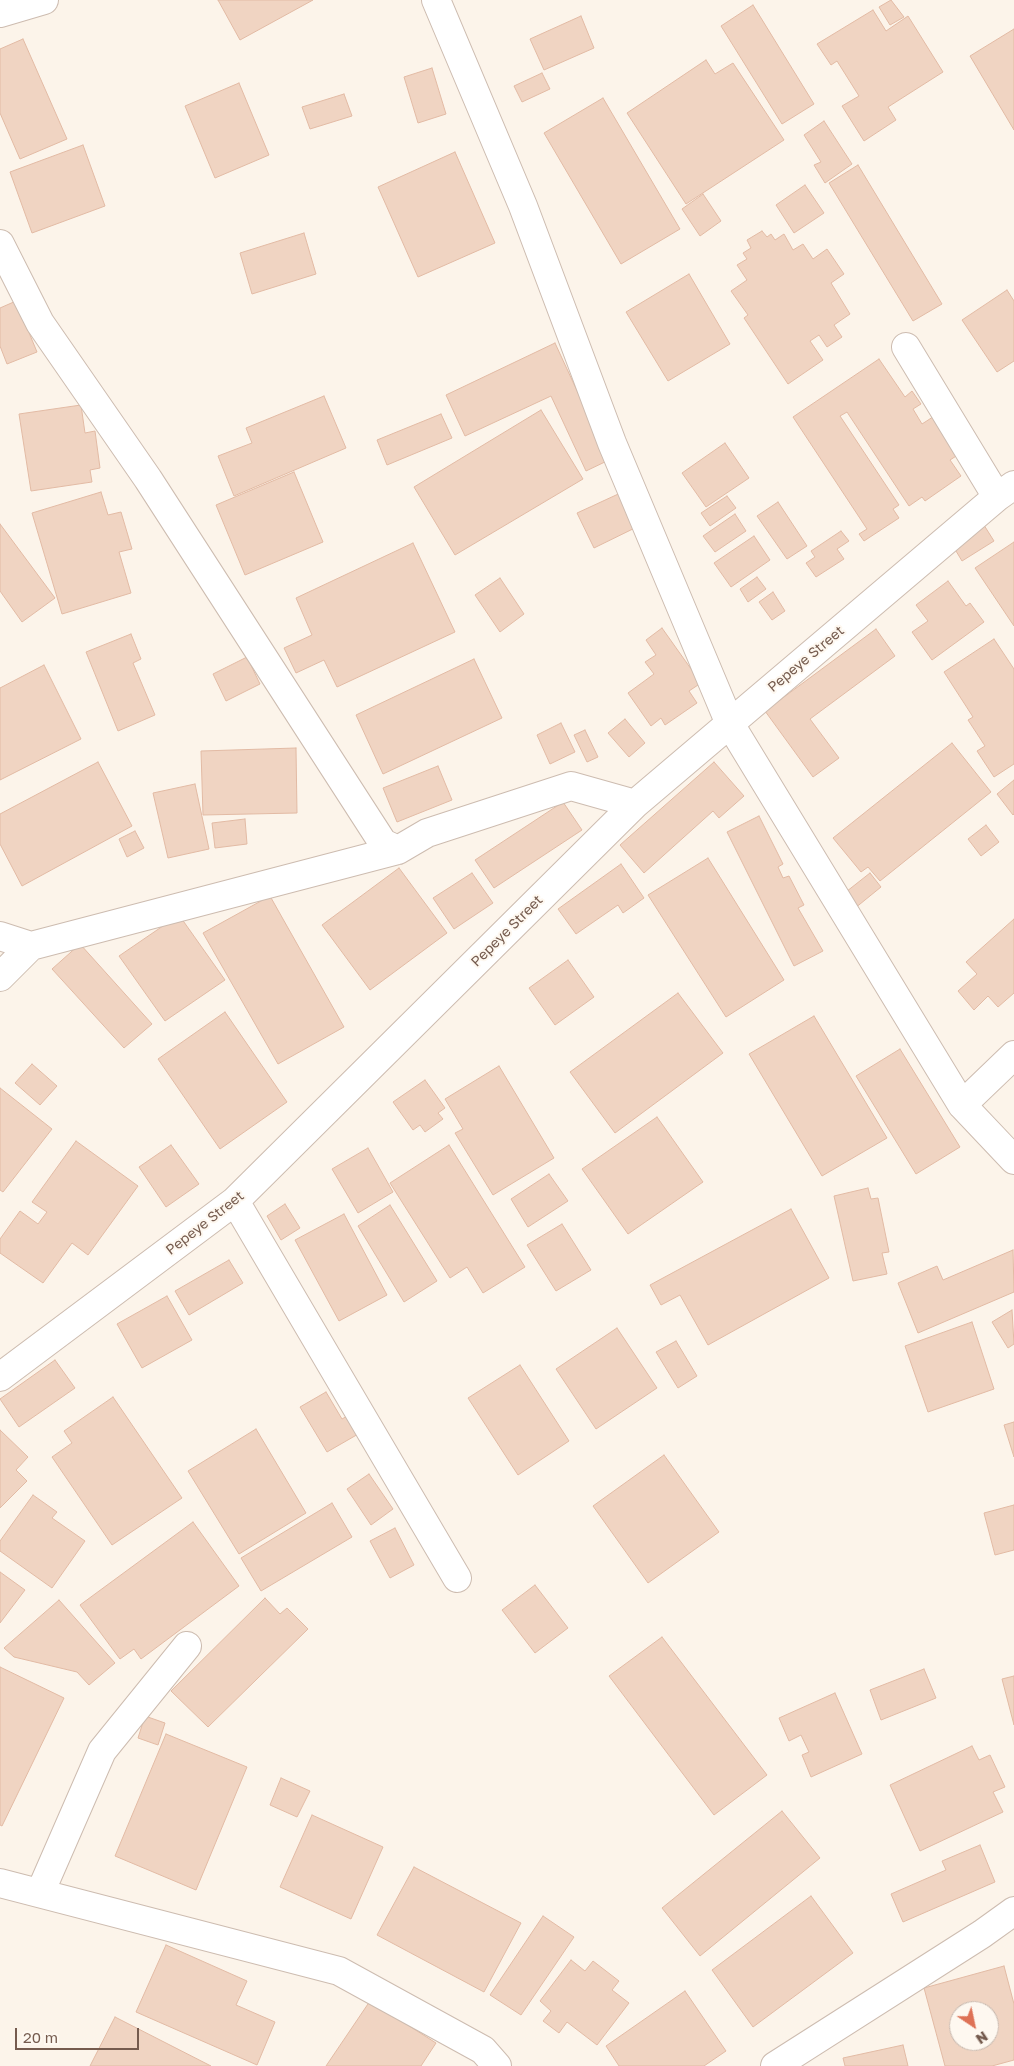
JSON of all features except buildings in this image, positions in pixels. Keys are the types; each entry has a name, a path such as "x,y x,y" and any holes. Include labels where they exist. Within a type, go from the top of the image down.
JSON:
{"street":[{"path":"0,13 44,0"},
{"path":"436,0 522,206 612,443 730,724 962,1105 1014,1160"},
{"path":"0,244 40,323 148,479 342,782 383,842 398,850"},
{"path":"906,347 1005,491"},
{"name":"Pepeye Street","path":"0,1377 235,1201 635,804 1005,491"},
{"path":"0,977 31,946 398,850 427,833 571,786 635,804"},
{"path":"0,936 31,946"},
{"path":"962,1105 1014,1055"},
{"path":"235,1201 457,1578"},
{"path":"40,1893 102,1751 187,1646"},
{"path":"0,1882 339,1971 482,2050 497,2066"},
{"path":"775,2066 982,1934 1014,1911"}]}
